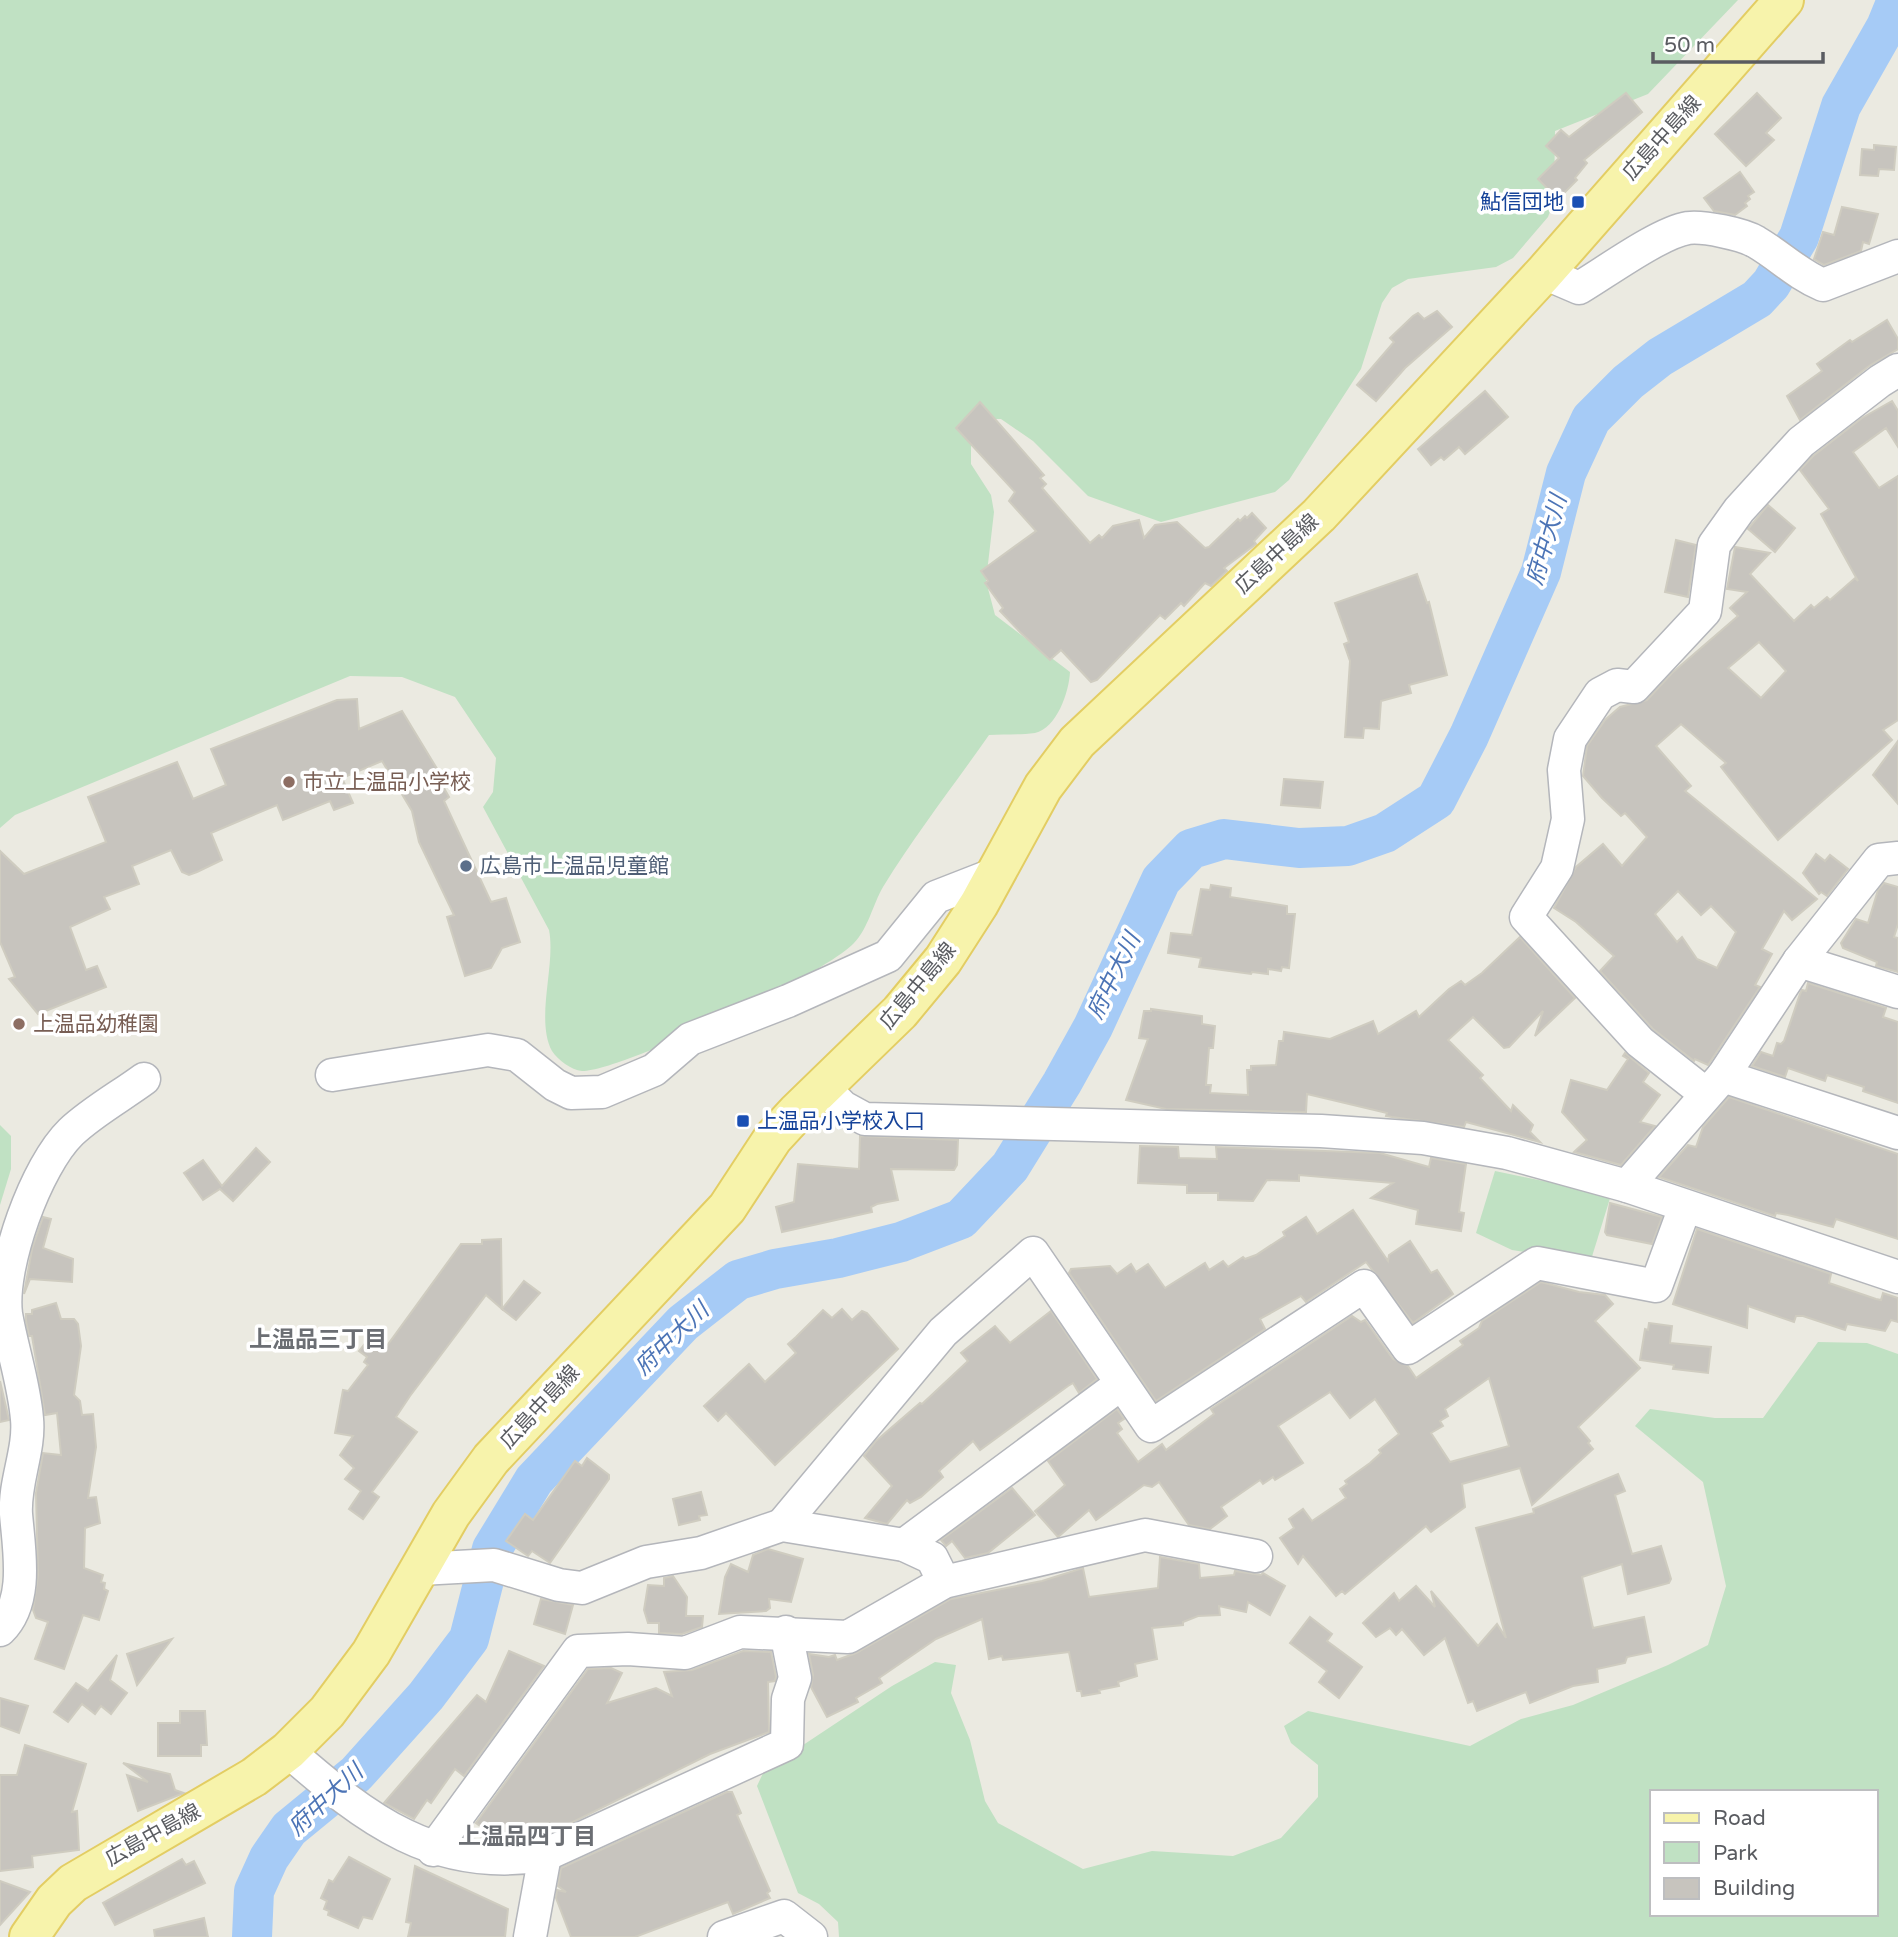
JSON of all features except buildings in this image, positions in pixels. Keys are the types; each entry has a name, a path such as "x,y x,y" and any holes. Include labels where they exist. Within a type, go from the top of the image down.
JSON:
{"main road":[{"name":"広島中島線","path":"29,1937 54,1901 73,1883 233,1790 300,1762 327,1712 437,1568 452,1514 491,1459 727,1208 773,1138 922,986 962,933 1043,787 1077,742 1319,515 1544,273 1784,0"}],"street":[{"path":"1544,273 1580,288 1660,241 1688,228 1739,234 1755,241 1800,275 1824,285 1898,256"},
{"path":"1898,370 1801,442 1771,474 1739,510 1714,545 1705,611 1634,687 1617,685 1600,694 1570,739 1563,770 1568,818 1557,868 1526,917 1640,1042 1714,1085 1898,1133"},
{"path":"1627,1186 1714,1085 1799,961 1879,860 1898,858"},
{"path":"332,1075 488,1050 517,1055 555,1085 571,1093 602,1091 654,1070 690,1039 788,1001 888,956 936,897 995,874"},
{"path":"1799,961 1898,992"},
{"path":"0,1630 9,1621 21,1576 16,1508 28,1423 24,1390 6,1312 13,1244 46,1168 70,1133 144,1079"},
{"path":"822,1086 844,1107 865,1119 1321,1131 1423,1138 1507,1153 1627,1186 1898,1277"},
{"path":"782,1524 943,1332 1033,1254 1151,1426 1364,1286 1408,1348 1537,1262 1656,1286 1685,1207"},
{"path":"904,1545 1121,1384"},
{"path":"437,1568 494,1565 559,1585 582,1588 646,1562 701,1553 782,1524 904,1545 932,1558 944,1582"},
{"path":"433,1850 578,1651 628,1649 684,1653 740,1632 786,1632 848,1637 944,1582 1145,1535 1256,1556"},
{"path":"300,1762 361,1811 433,1850 515,1860 545,1855 787,1744 788,1699 795,1678 786,1632"},
{"path":"530,1937 545,1855"},
{"path":"724,1937 784,1916 811,1937"}],"green space":[{"path":"0,0 1738,0 1648,94 1555,131 1554,201 1548,217 1513,258 1496,267 1408,279 1392,288 1382,303 1361,369 1289,480 1275,492 1161,522 1088,496 1033,441 1001,419 983,419 971,431 971,464 991,495 994,512 986,581 995,615 1070,672 1064,699 1055,717 1043,730 1035,733 989,735 895,868 879,894 859,937 836,957 766,997 678,1039 637,1056 582,1071 569,1067 558,1058 547,1038 545,1008 550,959 549,930 483,807 493,792 496,758 455,697 402,677 350,676 15,815 0,828"},
{"path":"0,1125 11,1136 11,1169 0,1205"},
{"path":"1495,1171 1611,1195 1590,1263 1512,1250 1476,1233"},
{"path":"1818,1342 1867,1343 1898,1354 1898,1937 839,1937 838,1922 819,1904 798,1893 757,1786 764,1771 892,1686 935,1662 956,1665 951,1693 970,1740 985,1801 998,1823 1083,1869 1152,1851 1233,1856 1281,1838 1318,1797 1318,1765 1291,1743 1284,1726 1308,1711 1470,1746 1521,1719 1573,1705 1708,1645 1726,1586 1703,1482 1635,1426 1650,1409 1715,1418 1763,1418"}],"waterway":[{"name":"府中大川","path":"252,1937 254,1891 269,1858 289,1829 356,1774 426,1696 469,1639 492,1549 534,1480 683,1323 738,1280 775,1269 838,1258 901,1242 961,1219 1010,1167 1093,1027 1161,880 1191,849 1224,839 1299,848 1348,846 1385,833 1436,800 1469,736 1541,572 1566,473 1591,419 1628,382 1660,357 1757,299 1771,284 1799,237 1841,106 1886,27 1897,0"}],"place":[{"name":"鮎信団地","path":"1578,202"},
{"name":"市立上温品小学校","path":"289,782"},
{"name":"広島市上温品児童館","path":"466,866"},
{"name":"上温品幼稚園","path":"19,1024"},
{"name":"上温品小学校入口","path":"743,1121"}],"district":[{"name":"上温品三丁目","path":"318,1340"},
{"name":"上温品四丁目","path":"527,1837"}]}
